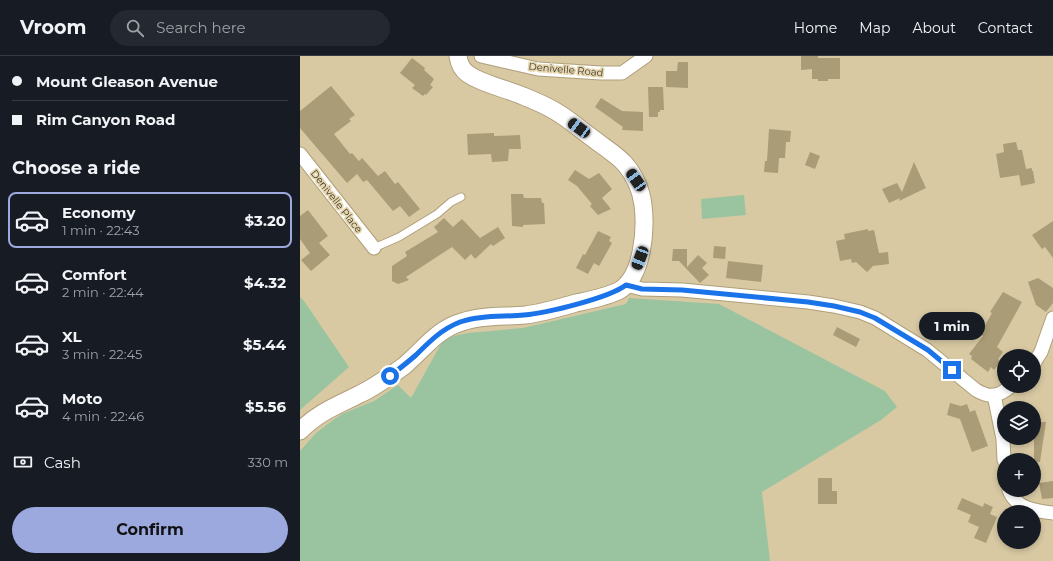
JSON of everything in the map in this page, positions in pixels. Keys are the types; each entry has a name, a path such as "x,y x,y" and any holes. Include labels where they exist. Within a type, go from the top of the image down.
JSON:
{"street":[{"path":"300,430 327,410 361,394 390,376 416,355 429,341 452,326 481,318 526,315 545,312 607,295 620,290 626,285 634,273 640,258 643,243 643,205 636,180 624,163 554,111 523,96 476,79 465,73 461,67 458,56"},
{"name":"Denivelle Road","path":"481,56 538,69 622,73 646,56"},
{"name":"Denivelle Place","path":"300,154 374,248"},
{"path":"626,285 642,289 682,290 808,302 860,312 875,318 928,350 982,394 994,396 1002,393"},
{"path":"1041,353 1053,318"},
{"path":"994,396 1003,439 1004,453"},
{"path":"1014,497 1018,504 1025,507 1041,512 1053,513"}],"lane":[{"path":"374,248 399,237 437,214 451,202 462,197"}],"green space":[{"path":"744,195 746,215 702,219 701,199"},
{"path":"300,297 349,367 300,410"},
{"path":"629,298 719,304 885,391 897,407 881,420 762,492 770,561 300,561 300,451 316,433 342,414 374,401 398,385 411,398 442,342 454,336 468,333 523,328 626,304"}],"building":[{"path":"801,56 840,58 840,79 818,81 818,79 812,79 812,69 801,70"},
{"path":"412,58 425,68 424,70 434,79 430,85 433,87 426,95 425,94 423,96 412,88 415,85 400,73"},
{"path":"678,62 688,62 688,88 666,87 666,71 677,71"},
{"path":"331,86 355,115 349,119 351,121 334,134 350,154 352,153 359,161 362,158 378,176 385,171 395,184 398,182 420,209 409,217 400,206 393,211 367,180 363,182 357,174 347,183 300,128 300,111"},
{"path":"648,87 663,87 664,110 660,110 660,112 658,112 658,117 649,117"},
{"path":"601,98 622,111 643,112 643,131 622,130 623,127 595,107"},
{"path":"769,129 791,131 790,142 786,142 785,158 779,158 778,173 764,172 765,161 767,161"},
{"path":"494,133 494,136 520,135 521,149 509,149 508,161 492,162 491,154 468,155 467,134"},
{"path":"1016,142 1018,150 1022,150 1026,169 1032,168 1035,183 1021,186 1019,175 1000,178 996,154 1004,152 1003,144"},
{"path":"810,152 820,156 815,169 805,165"},
{"path":"914,162 926,188 899,201 900,198 889,203 882,189 897,183 902,192"},
{"path":"575,170 589,179 599,173 612,189 602,198 611,209 598,215 590,206 592,204 577,186 568,180"},
{"path":"511,194 523,194 524,198 541,198 542,203 544,203 545,224 523,225 523,227 512,226"},
{"path":"308,210 328,236 319,243 330,255 311,271 301,260 310,253 300,239 300,216"},
{"path":"444,218 453,227 462,219 480,238 498,227 505,238 493,246 491,244 475,259 471,254 465,260 452,247 406,277 409,280 398,284 392,281 392,266 407,256 405,252 438,232 434,227"},
{"path":"1053,221 1053,258 1045,247 1042,249 1032,235"},
{"path":"868,229 868,231 874,230 879,253 888,252 889,264 873,266 867,272 856,262 852,263 851,259 840,261 836,241 845,239 844,234"},
{"path":"598,231 611,237 609,241 612,243 599,266 594,263 588,274 576,268"},
{"path":"714,246 726,247 725,259 713,258"},
{"path":"673,249 687,249 687,267 698,255 707,263 702,268 709,275 700,283 679,261 672,261"},
{"path":"728,261 763,265 761,282 726,278"},
{"path":"1038,278 1053,288 1053,303 1046,312 1036,305 1028,282"},
{"path":"1003,292 1022,302 997,347 999,349 997,349 997,366 994,370 991,367 988,372 971,359 972,356 969,354 983,336 980,334 992,313 990,312"},
{"path":"837,327 860,339 856,347 833,335"},
{"path":"950,403 961,406 967,404 970,412 975,410 988,446 972,452 960,419 947,415"},
{"path":"1041,422 1046,422 1041,455 1041,453 1034,453 1034,445 1041,445"},
{"path":"818,478 832,478 832,491 837,491 837,504 818,504"},
{"path":"1053,481 1053,498 1042,499 1041,483"},
{"path":"962,498 983,507 984,503 993,507 990,514 997,517 986,543 974,538 979,527 968,522 971,515 957,509"}],"route":[{"path":"390,376 416,355 429,341 444,330 462,322 481,318 526,315 545,312 607,295 620,290 626,285 642,289 682,290 808,302 860,312 875,318 928,350 952,370"}]}
